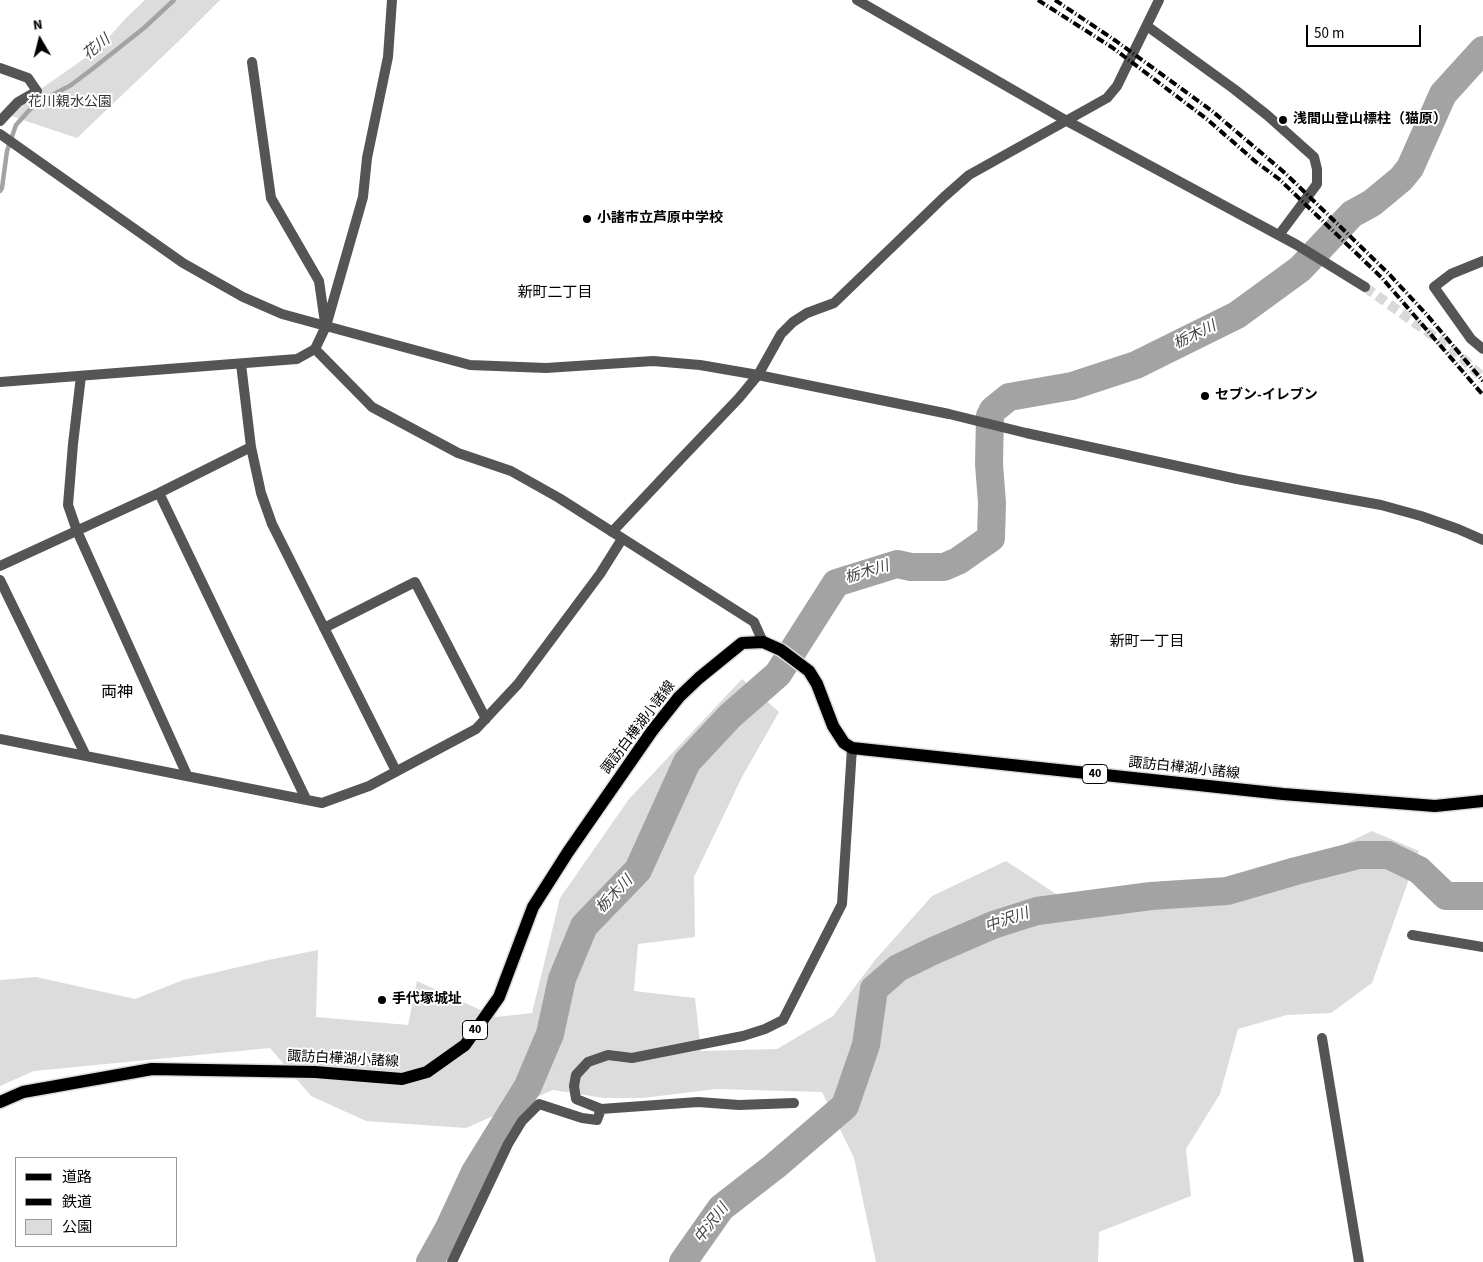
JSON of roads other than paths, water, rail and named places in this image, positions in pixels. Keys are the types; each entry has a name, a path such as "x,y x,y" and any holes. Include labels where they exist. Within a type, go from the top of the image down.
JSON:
{"main road":[{"path":"763,642 781,650 809,671 817,684 833,726 844,743 852,748"},
{"name":"諏訪白樺湖小諸線","path":"0,1102 23,1092 152,1069 315,1072 402,1080 427,1072 464,1045 499,997 533,907 568,852 652,732 679,697 742,643 763,642"},
{"name":"諏訪白樺湖小諸線","path":"852,748 1283,794 1435,806 1483,801"}],"street":[{"path":"0,382 298,359 315,349 326,326 363,197 367,158 388,57 392,0"},
{"path":"857,0 1067,121 1331,264 1365,287"},
{"path":"612,532 739,398 758,375 782,334 794,322 807,313 834,303 969,175 1106,98 1117,86 1159,0"},
{"path":"1147,26 1247,99 1314,157 1317,169 1317,184 1279,235"},
{"path":"252,62 272,198 319,280 326,326"},
{"path":"0,68 28,78 37,91 18,102 0,121"},
{"path":"3,136 175,258 243,297 282,314 470,365 546,368 653,361 700,365 758,375 949,414 1026,433 1237,479 1381,505 1430,519 1483,540"},
{"path":"1483,261 1451,274 1434,288 1471,338 1483,348"},
{"path":"315,349 372,407 458,453 511,471 559,498 754,622 763,642"},
{"path":"241,364 251,446 261,493 272,524 396,771"},
{"path":"81,376 72,444 68,506 77,531 187,776"},
{"path":"0,566 159,493 251,446"},
{"path":"159,493 306,799"},
{"path":"0,739 322,803 369,786 476,730 518,684 548,645 600,574 622,539"},
{"path":"0,580 86,756"},
{"path":"324,628 415,582 486,719"},
{"path":"794,1102 739,1105 698,1102 601,1109 576,1099 574,1086 576,1075 588,1062 608,1055 632,1058 743,1036 765,1029 783,1020 842,904 852,748"},
{"path":"1412,935 1483,947"},
{"path":"1322,1038 1359,1262"},
{"path":"452,1262 508,1144 522,1121 539,1104 582,1118 597,1120 601,1109"}],"waterway":[{"name":"花川","path":"0,191 7,151 16,125 34,105 71,85 144,28 174,0"},
{"name":"栃木川","path":"430,1262 449,1228 475,1172 528,1086 550,1034 562,979 584,926 638,870 687,762 730,716 778,674 836,583 897,564 911,567 944,567 958,561 991,538 992,503 989,464 990,416 993,410 1009,397 1072,386 1136,365 1237,315 1300,269 1352,214 1372,203 1401,179 1410,168 1443,94 1483,50"},
{"name":"中沢川","path":"683,1262 721,1208 775,1166 845,1106 866,1045 874,989 898,968 933,951 993,925 1037,911 1151,896 1227,891 1359,855 1388,855 1419,870 1446,896 1483,896"}],"tunnel":[{"path":"1365,287 1456,352 1483,378"}],"railway":[{"path":"1038,0 1113,48 1208,120 1256,162 1279,179 1382,278 1483,395"},
{"path":"1055,0 1116,41 1212,111 1285,173 1388,273 1427,315 1483,381"}],"place":[{"name":"浅間山登山標柱（猫原）","path":"1283,120"},
{"name":"小諸市立芦原中学校","path":"587,219"},
{"name":"セブン-イレブン","path":"1205,396"},
{"name":"手代塚城址","path":"382,1000"}],"district":[{"name":"新町二丁目","path":"555,294"},
{"name":"新町一丁目","path":"1147,643"},
{"name":"両神","path":"117,693"}],"park label":[{"name":"花川親水公園","path":"70,103"}]}
